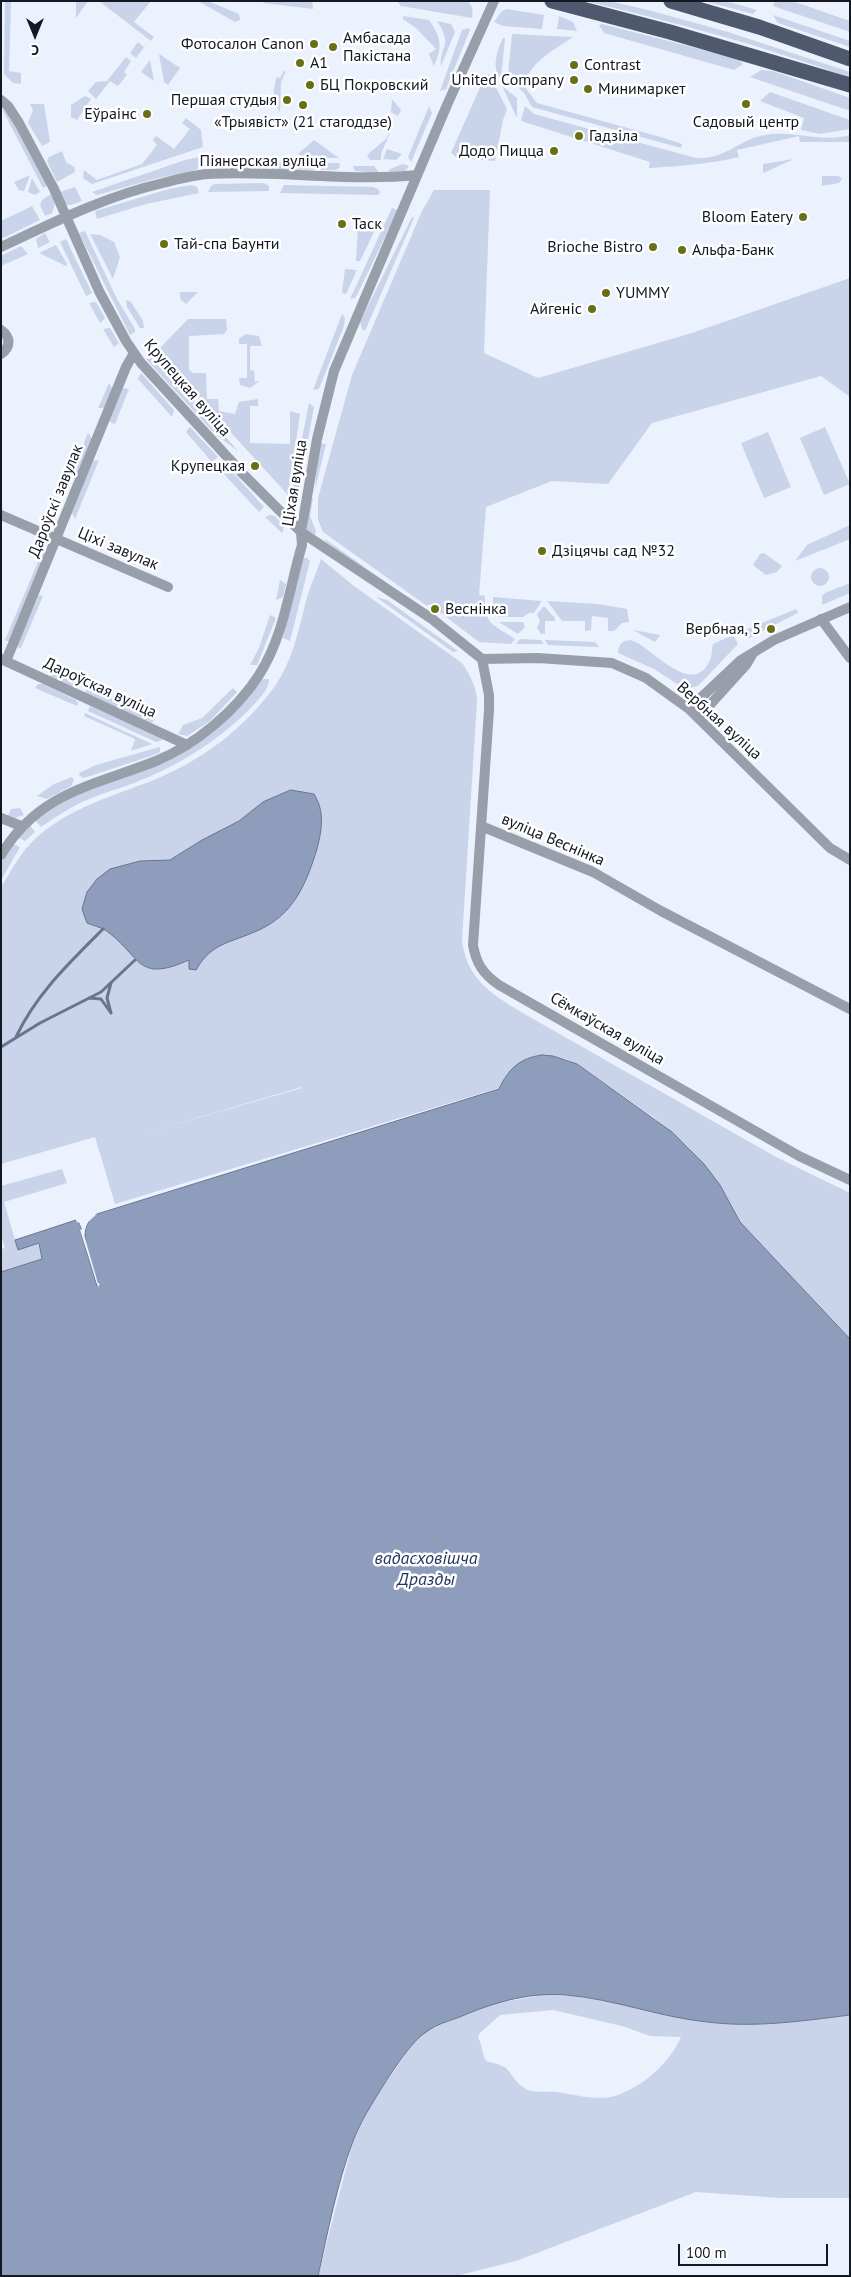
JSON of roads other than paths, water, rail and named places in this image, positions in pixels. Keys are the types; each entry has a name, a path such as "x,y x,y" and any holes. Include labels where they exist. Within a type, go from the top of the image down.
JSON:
{"main road":[{"path":"552,1 670,32 850,85"},
{"path":"672,1 759,27 850,59"}],"street":[{"name":"Ціхая вуліца","path":"1,855 22,826 52,803 81,787 156,761 187,745 226,714 260,674 283,620 302,546 301,532 317,439 334,371 417,175 494,1"},
{"name":"Крупецкая вуліца","path":"1,100 19,123 54,189 99,290 134,353 243,474 301,532"},
{"name":"Піянерская вуліца","path":"1,247 65,217 138,189 207,174 279,174 386,178 417,175"},
{"path":"1,330 8,337 9,345 1,363"},
{"path":"1,354 9,345"},
{"name":"Дароўскі завулак","path":"4,660 126,367 134,353"},
{"name":"Ціхі завулак","path":"1,515 168,587"},
{"path":"301,532 432,619 482,659"},
{"path":"689,710 728,670 741,660 774,640 850,607"},
{"path":"821,619 850,658"},
{"path":"698,718 746,665 753,654"},
{"name":"Вербная вуліца","path":"482,659 538,658 612,663 646,678 698,718 830,848 850,860"},
{"name":"вуліца Веснінка","path":"482,659 489,702 481,826 593,872 638,898 850,1009"},
{"name":"Дароўская вуліца","path":"4,660 187,745"},
{"path":"1,818 22,826"},
{"name":"Сёмкаўская вуліца","path":"481,826 473,945 478,964 488,978 799,1156 850,1180"}],"water":[{"path":"291,790 314,794 320,807 322,821 317,849 303,886 290,907 271,923 216,948 202,961 196,970 189,969 189,960 159,969 149,968 135,958 108,932 87,923 82,909 87,892 97,879 110,869 140,861 170,860 202,840 239,821 263,802"},
{"name":"вадасховішча Дразды","path":"542,1055 553,1056 577,1064 672,1132 704,1164 720,1185 740,1222 850,1339 850,2015 779,2023 725,2024 689,2020 602,2000 554,1994 516,1998 491,2005 441,2024 426,2032 408,2050 381,2089 361,2123 347,2157 333,2208 318,2276 1,2276 1,1272 42,1259 39,1243 18,1250 15,1240 76,1220 77,1223 79,1222 82,1230 80,1230 97,1286 98,1283 88,1256 85,1237 86,1228 90,1220 97,1214 499,1089 506,1076 521,1062"}],"waterway":[{"path":"16,1037 33,1007 55,979 103,929"},
{"path":"1,1047 40,1023 101,992 135,960"},
{"path":"89,998 101,999 111,1013 107,998 111,983"}],"place":[{"name":"Фотосалон Canon","path":"314,44"},
{"name":"Амбасада Пакістана","path":"333,47"},
{"name":"A1","path":"300,63"},
{"name":"Contrast","path":"574,65"},
{"name":"United Company","path":"574,80"},
{"name":"БЦ Покровский","path":"310,85"},
{"name":"Минимаркет","path":"588,89"},
{"name":"Першая студыя","path":"287,100"},
{"name":"Садовый центр","path":"746,104"},
{"name":"«Трыявіст» (21 стагоддзе)","path":"303,105"},
{"name":"Еўраінс","path":"147,114"},
{"name":"Гадзіла","path":"579,136"},
{"name":"Додо Пицца","path":"554,151"},
{"name":"Bloom Eatery","path":"803,217"},
{"name":"Таск","path":"342,224"},
{"name":"Тай-спа Баунти","path":"164,244"},
{"name":"Brioche Bistro","path":"653,247"},
{"name":"Альфа-Банк","path":"682,250"},
{"name":"YUMMY","path":"606,293"},
{"name":"Айгеніс","path":"592,309"},
{"name":"Крупецкая","path":"255,466"},
{"name":"Дзіцячы сад №32","path":"542,551"},
{"name":"Веснінка","path":"435,609"},
{"name":"Вербная, 5","path":"771,629"}]}
